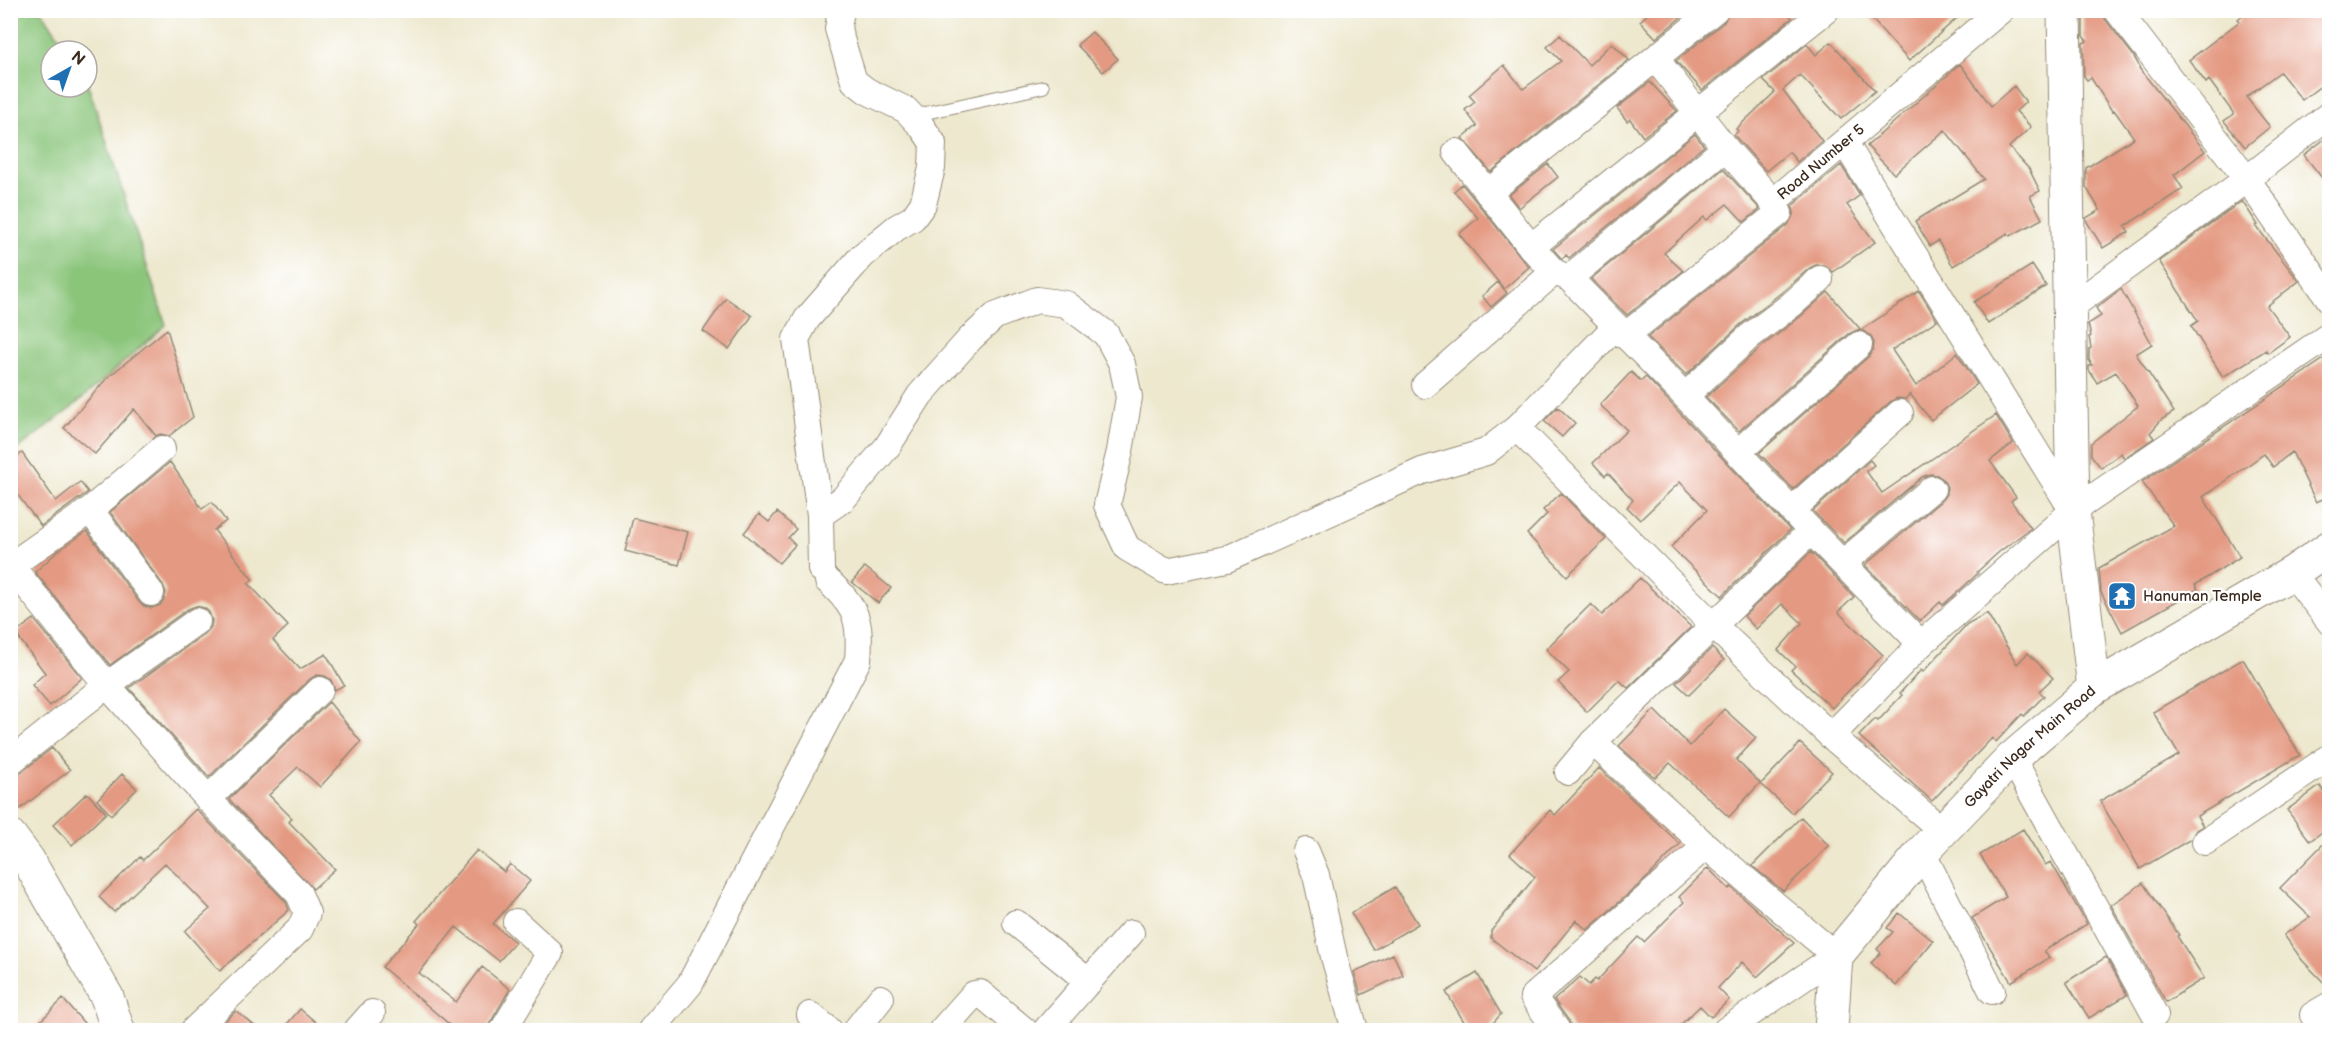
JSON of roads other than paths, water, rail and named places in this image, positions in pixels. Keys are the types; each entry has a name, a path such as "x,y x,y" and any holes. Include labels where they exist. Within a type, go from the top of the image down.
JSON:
{"street":[{"path":"651,1030 690,984 858,660 860,636 858,620 845,597 825,575 820,515 796,339 807,320 862,256 912,218 923,204 932,168 933,143 906,110 867,91 854,81 838,29 841,10"},
{"path":"1488,193 1715,10"},
{"path":"1531,247 1826,10"},
{"name":"Road Number 5","path":"1620,331 1779,213 1773,202 2001,10"},
{"path":"2064,10 2073,511 2094,688"},
{"path":"2117,10 2247,178 2330,300"},
{"path":"1656,58 1725,148 1773,202"},
{"path":"2071,308 2330,114"},
{"path":"1845,143 2073,511"},
{"path":"1425,385 1561,275 1725,148"},
{"path":"1456,152 1531,247 1685,396 1810,531 1922,644"},
{"path":"1685,396 1750,336 1791,305 1820,279"},
{"path":"820,515 843,499 887,447 920,394 970,339 995,316 1037,300 1066,304 1106,334 1122,364 1129,397 1120,451 1107,505 1127,548 1167,571 1227,559 1422,471 1486,452 1517,428 1620,331"},
{"path":"1831,735 1922,644 2073,511 2330,335"},
{"path":"1738,452 1859,345"},
{"path":"1792,510 1900,413"},
{"path":"1517,428 1713,625 1831,735 1933,841 1992,991"},
{"path":"162,449 90,510 11,566 107,685 208,799 299,894 307,913 300,929 194,1030"},
{"path":"1843,563 1932,489"},
{"path":"90,510 151,593"},
{"path":"1568,772 1593,742 1810,531"},
{"name":"Gayatri Nagar Main Road","path":"1836,956 1933,841 2012,758 2094,688 2292,573 2330,547"},
{"path":"2292,573 2330,622"},
{"path":"10,762 107,685 197,621"},
{"path":"208,799 320,690"},
{"path":"1593,742 1706,846 1836,956"},
{"path":"2205,842 2330,757"},
{"path":"2012,758 2155,1016"},
{"path":"10,836 28,860 107,997 118,1030"},
{"path":"1557,1030 1533,997 1706,846"},
{"path":"1306,851 1316,875 1334,957 1355,1030"},
{"path":"502,1030 550,953 516,922"},
{"path":"1016,923 1089,982"},
{"path":"1046,1030 1131,933"},
{"path":"1726,1030 1836,956"},
{"path":"1831,1030 1836,956"},
{"path":"942,1030 974,994 980,993 1024,1030"},
{"path":"856,1030 881,998"}],"lane":[{"path":"912,116 1043,87"}],"place":[{"name":"Hanuman Temple","path":"2122,596"}]}
